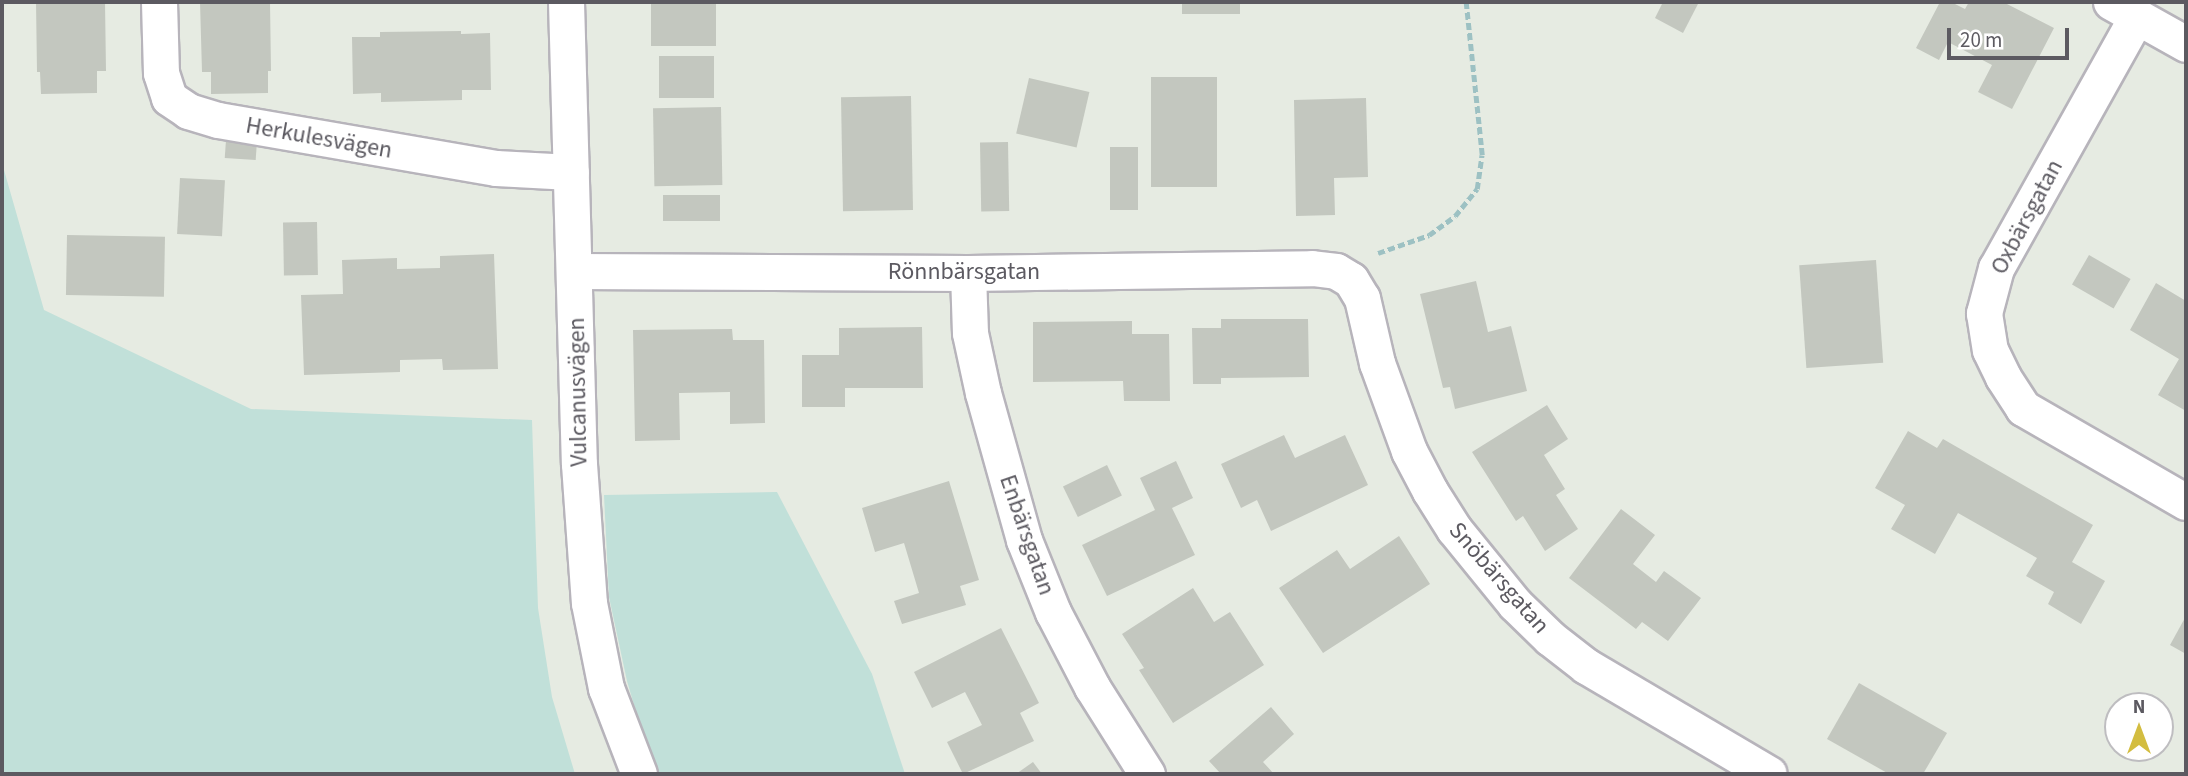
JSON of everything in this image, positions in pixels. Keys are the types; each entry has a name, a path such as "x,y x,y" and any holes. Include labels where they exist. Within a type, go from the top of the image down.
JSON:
{"street":[{"name":"Herkulesvägen","path":"159,2 162,73 169,98 188,111 218,120 496,168 571,172"},
{"name":"Vulcanusvägen","path":"566,2 579,464 589,603 607,688 639,774"},
{"path":"2124,9 2186,44"},
{"name":"Oxbärsgatan","path":"2124,9 1996,268 1984,313 1990,350 2003,377 2024,408 2186,502"},
{"name":"Rönnbärsgatan","path":"575,271 968,273 1312,268 1343,276"},
{"name":"Enbärsgatan","path":"968,273 970,333 982,393 1024,540 1053,612 1092,687 1147,774"},
{"name":"Snöbärsgatan","path":"1343,276 1362,298 1377,363 1409,451 1454,529 1482,566 1550,638 1586,666 1769,774"}],"path":[{"path":"1343,276 1429,235 1455,216 1477,189 1482,155 1466,2"}],"shaded area":[{"path":"2,163 44,310 251,409 532,420 538,608 552,697 575,774 2,774"},
{"path":"777,492 872,674 905,774 658,774 649,756 627,681 609,597 604,495"}],"building":[{"path":"36,2 105,2 106,71 97,71 97,93 41,94 40,72 37,72"},
{"path":"200,2 270,2 271,71 268,71 268,93 211,94 211,72 202,72"},
{"path":"651,2 716,2 716,46 651,46"},
{"path":"1182,2 1240,2 1240,14 1182,14"},
{"path":"1663,2 1699,2 1683,33 1655,18"},
{"path":"1940,2 1951,2 1965,9 1969,2 2003,2 2054,28 2012,109 1978,92 1992,65 1948,42 1939,60 1916,48"},
{"path":"461,31 461,34 490,33 491,90 462,90 462,100 381,102 381,93 353,94 352,37 380,37 380,32"},
{"path":"659,56 714,56 714,98 659,98"},
{"path":"1151,77 1217,77 1217,187 1151,187"},
{"path":"1029,78 1089,92 1077,147 1016,134"},
{"path":"911,96 913,210 843,211 841,97"},
{"path":"1366,98 1368,177 1334,178 1335,215 1296,216 1294,100"},
{"path":"721,107 722,185 654,186 653,108"},
{"path":"226,140 257,142 256,160 225,158"},
{"path":"980,142 1008,142 1009,211 981,211"},
{"path":"1110,147 1138,147 1138,210 1110,210"},
{"path":"180,178 225,180 222,236 177,234"},
{"path":"663,195 720,195 720,221 663,221"},
{"path":"317,222 318,275 284,276 283,223"},
{"path":"67,235 165,237 164,297 66,295"},
{"path":"494,254 498,369 443,370 442,359 400,360 400,372 304,375 301,295 343,294 342,260 397,258 397,269 440,268 440,256"},
{"path":"2089,255 2131,279 2114,308 2072,284"},
{"path":"1876,260 1883,363 1806,368 1799,265"},
{"path":"1476,281 1488,332 1511,326 1527,391 1455,409 1450,387 1443,388 1420,294"},
{"path":"2156,283 2186,301 2186,411 2158,395 2179,359 2130,330"},
{"path":"1221,319 1308,319 1309,377 1221,378 1221,384 1193,384 1192,328 1221,328"},
{"path":"1132,321 1132,334 1169,334 1170,401 1124,401 1123,381 1033,382 1033,322"},
{"path":"922,327 923,388 845,388 845,407 802,407 802,355 839,355 839,328"},
{"path":"732,329 733,340 764,340 765,423 730,424 730,392 679,393 680,440 635,441 633,330"},
{"path":"1547,405 1568,439 1544,455 1565,489 1556,495 1578,529 1545,551 1523,516 1516,521 1472,452"},
{"path":"1908,431 1937,448 1943,439 2093,525 2072,562 2105,581 2081,624 2048,604 2054,592 2026,576 2037,558 1958,513 1935,554 1891,529 1905,505 1875,488"},
{"path":"1284,435 1295,458 1345,435 1368,485 1271,531 1257,500 1241,508 1221,464"},
{"path":"1176,461 1193,498 1172,508 1195,555 1107,596 1082,545 1155,510 1140,478"},
{"path":"1107,465 1122,496 1078,517 1063,486"},
{"path":"949,481 979,580 960,586 966,605 902,624 894,601 919,593 904,543 875,552 862,508"},
{"path":"1621,509 1655,535 1633,564 1656,582 1664,571 1701,598 1668,641 1642,622 1636,629 1569,578"},
{"path":"1399,536 1430,584 1323,653 1279,588 1337,550 1350,569"},
{"path":"1193,588 1214,622 1230,612 1264,665 1173,723 1139,670 1144,668 1122,634"},
{"path":"2186,616 2186,654 2170,645"},
{"path":"1001,628 1039,703 1020,713 1034,741 963,774 947,742 982,725 965,692 932,708 914,672"},
{"path":"1859,683 1947,733 1923,774 1889,774 1827,739"},
{"path":"1271,707 1294,734 1263,762 1274,774 1221,774 1209,761"},
{"path":"1033,762 1042,774 1016,774"}]}
